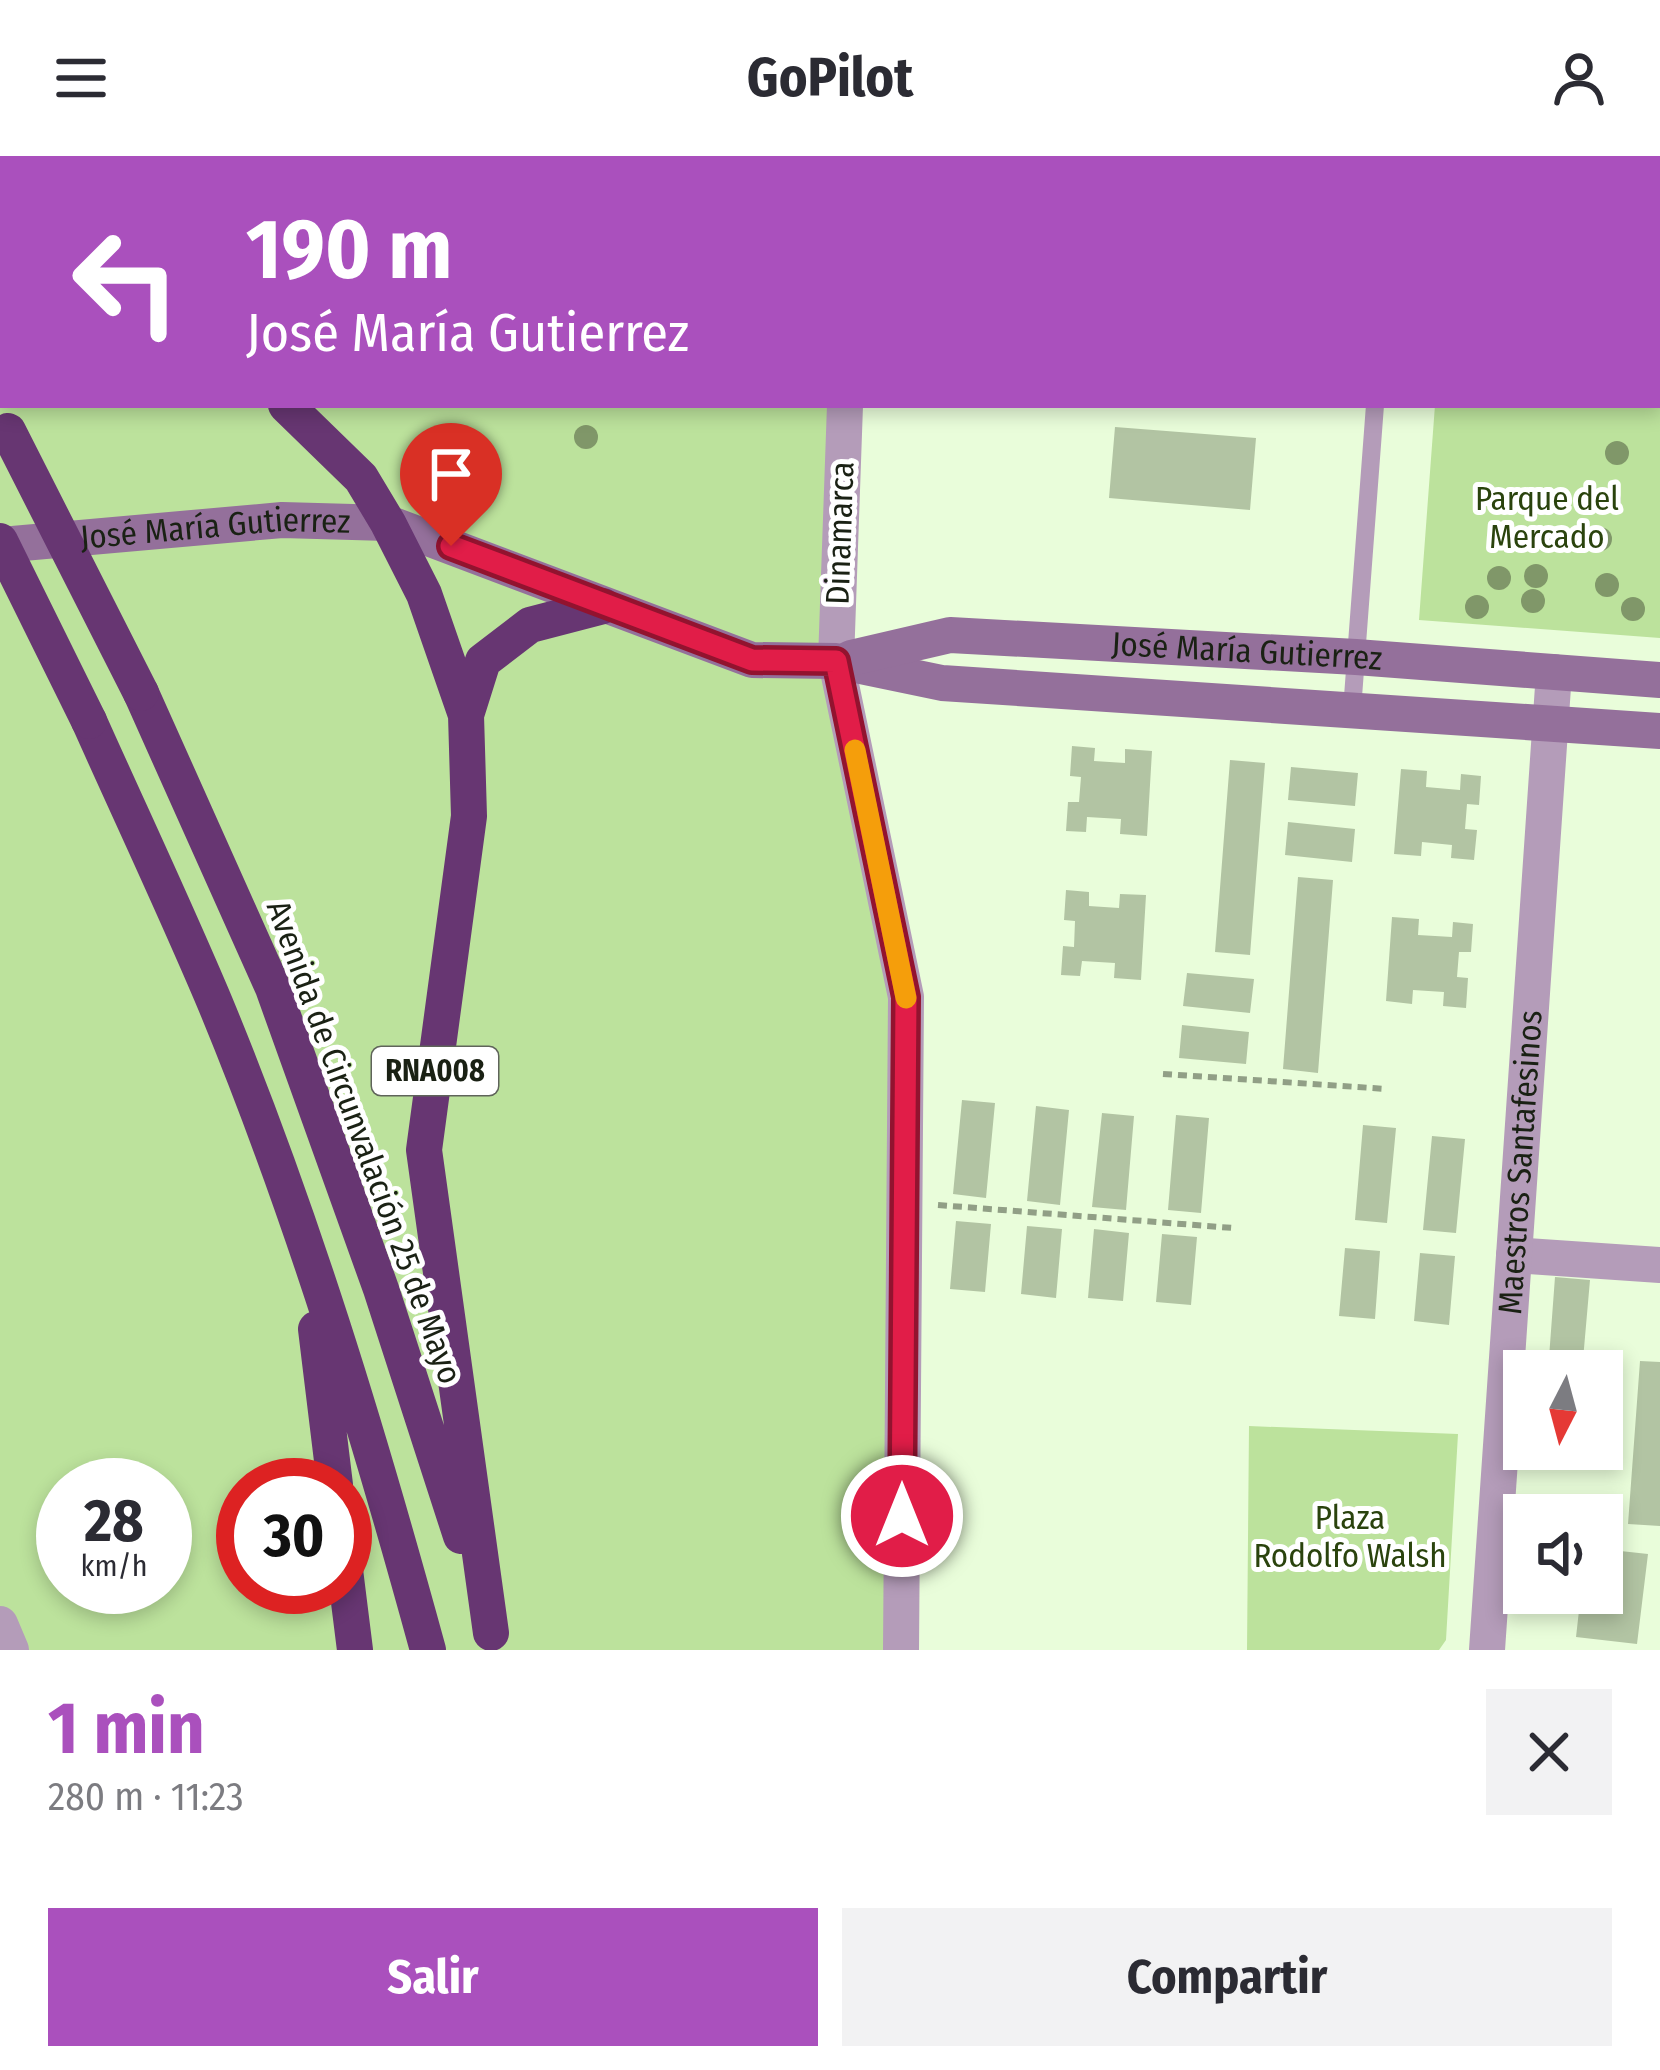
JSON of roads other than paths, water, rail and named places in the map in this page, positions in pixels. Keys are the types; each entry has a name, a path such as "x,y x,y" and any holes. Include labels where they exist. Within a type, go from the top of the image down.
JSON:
{"highway":[{"path":"289,408 361,478 388,523"},
{"name":"Avenida de Circunvalación 25 de Mayo","path":"4,423 141,693 273,988 382,1289 493,1641"},
{"name":"RNA008","path":"388,523 424,594 466,715 469,816 424,1150 493,1641"},
{"path":"0,543 89,721 215,1004 307,1248 375,1457 428,1650"},
{"path":"466,715 483,661 530,625 603,605"},
{"path":"307,1248 332,1458"},
{"path":"351,1614 356,1650"}],"street":[{"name":"Dinamarca","path":"845,408 836,661 906,997 902,1650"},
{"name":"José María Gutierrez","path":"0,543 281,520 388,523 752,660 836,661 942,683 1660,731"},
{"name":"José María Gutierrez","path":"836,661 950,635 1356,657 1660,680"},
{"name":"Maestros Santafesinos","path":"1487,1650 1554,672"},
{"path":"1514,1255 1660,1265"},
{"path":"0,1624 10,1650"}],"lane":[{"path":"1352,710 1375,408"}],"park label":[{"name":"Parque del Mercado","path":"1547,518"},
{"name":"Plaza Rodolfo Walsh","path":"1350,1537"}]}
